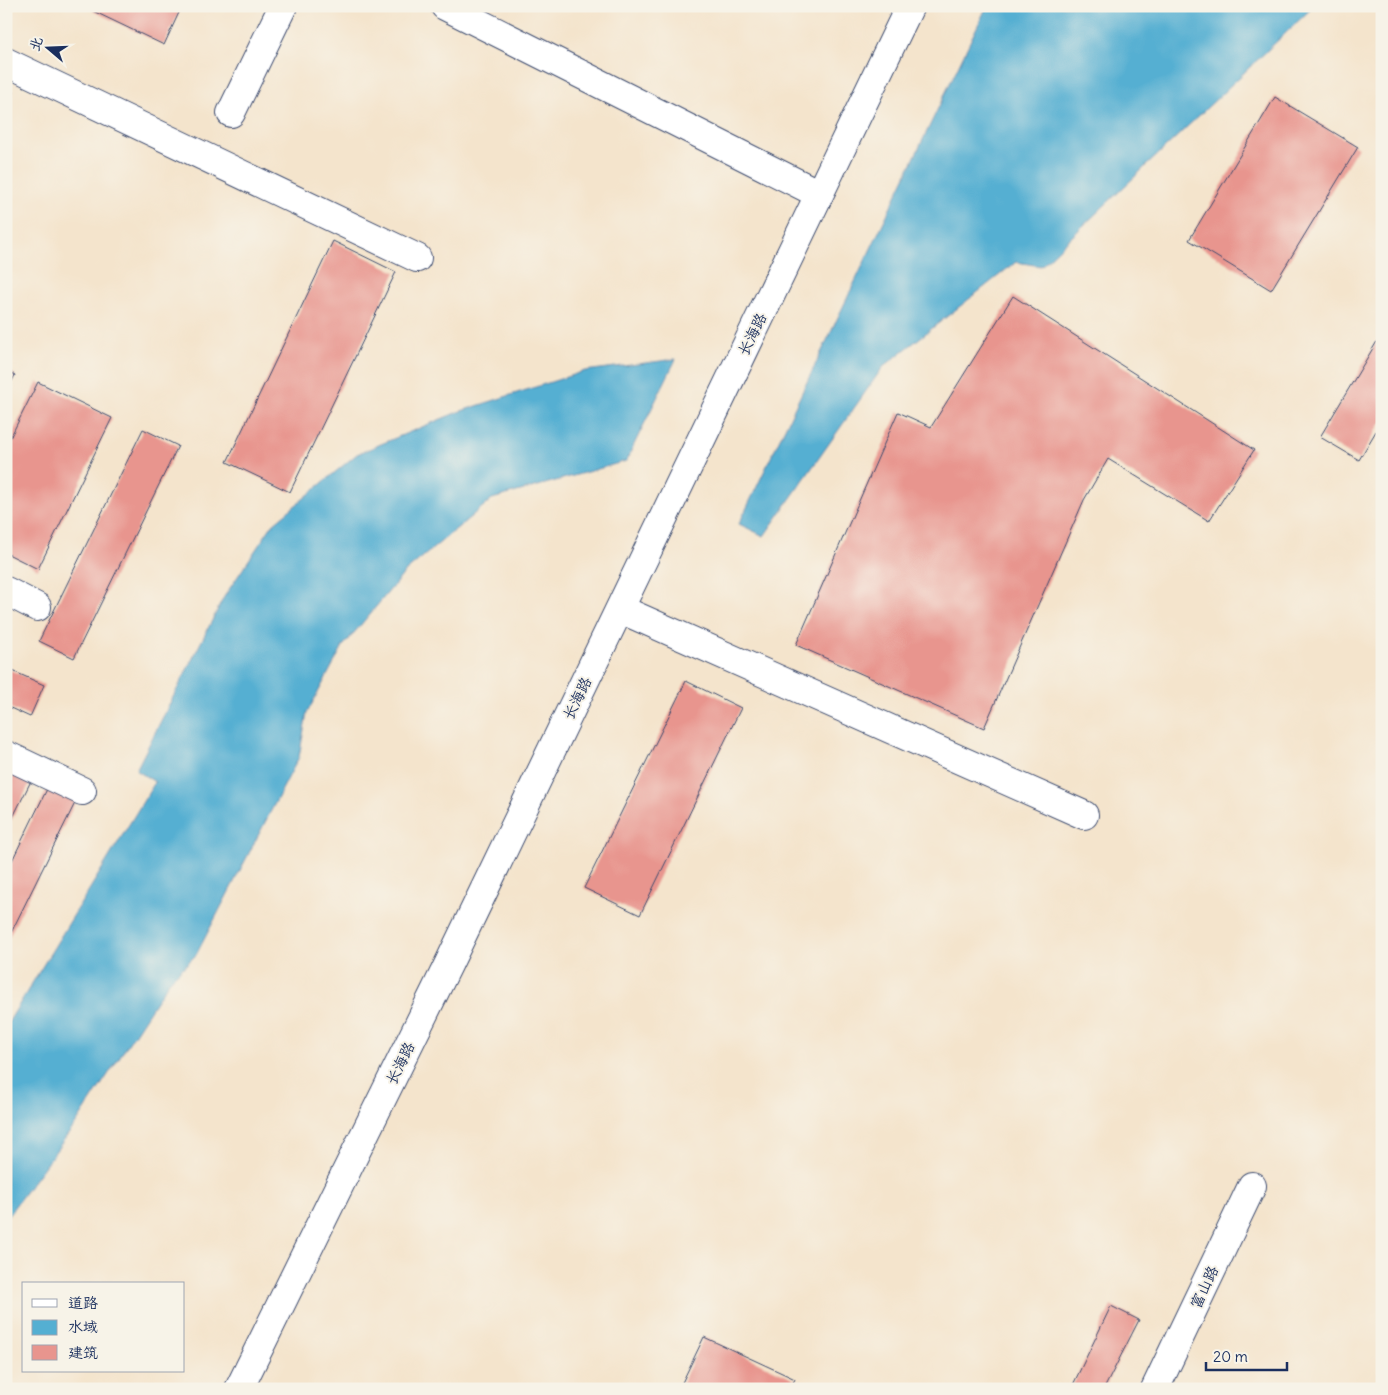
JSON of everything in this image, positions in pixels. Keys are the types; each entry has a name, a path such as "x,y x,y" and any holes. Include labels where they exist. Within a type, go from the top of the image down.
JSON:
{"street":[{"path":"231,113 283,6"},
{"path":"445,6 820,194"},
{"name":"长海路","path":"240,1389 448,965 910,6"},
{"path":"6,62 417,258"},
{"path":"6,591 37,607"},
{"path":"620,609 1084,815"},
{"path":"6,755 82,791"},
{"name":"富山路","path":"1156,1389 1252,1186"}],"water":[{"path":"987,6 1314,6 1041,266 1016,262 883,367 764,536 739,524"},
{"path":"676,359 626,461 492,499 406,571 343,646 307,713 299,757 196,955 170,980 75,1125 6,1218 6,1026 155,782 136,770 224,597 273,524 357,454 458,412 585,371"}],"building":[{"path":"96,6 182,6 164,45 93,11"},
{"path":"6,89 13,92 6,106"},
{"path":"1275,97 1358,147 1271,290 1189,240"},
{"path":"333,241 396,272 290,492 227,462"},
{"path":"1013,296 1254,450 1209,521 1108,459 1084,500 984,728 796,645 898,412 931,427"},
{"path":"1382,333 1382,421 1359,460 1320,437"},
{"path":"6,370 15,375 6,393"},
{"path":"38,382 112,418 38,569 6,553 6,446"},
{"path":"143,429 178,446 74,658 39,641"},
{"path":"6,668 44,685 30,717 6,706"},
{"path":"686,681 741,708 640,915 584,888"},
{"path":"6,768 31,781 6,831"},
{"path":"48,787 76,801 6,943 6,873"},
{"path":"1111,1306 1139,1320 1104,1389 1071,1389"},
{"path":"704,1337 795,1379 790,1389 679,1389"}]}
